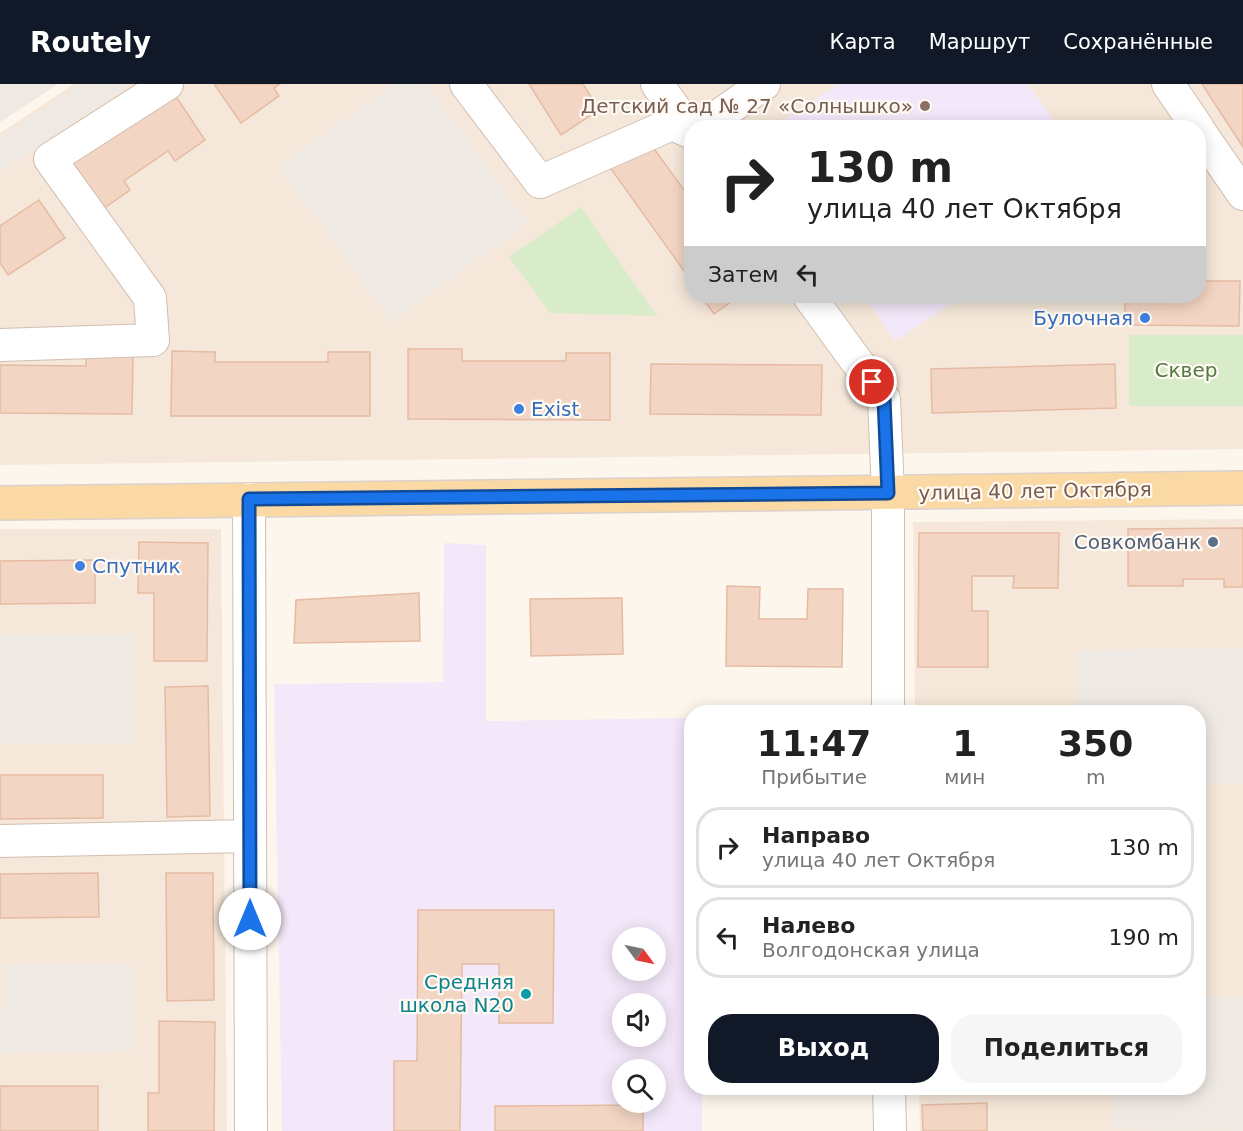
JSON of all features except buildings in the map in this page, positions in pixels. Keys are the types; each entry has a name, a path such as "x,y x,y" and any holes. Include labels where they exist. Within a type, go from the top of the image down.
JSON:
{"main road":[{"name":"улица 40 лет Октября","path":"0,504 1243,488"}],"street":[{"path":"0,345 153,340 150,298 50,159 167,84"},
{"path":"466,84 540,182 672,124 684,129"},
{"path":"657,84 684,122"},
{"path":"712,120 764,84"},
{"path":"1168,84 1193,120"},
{"path":"1206,140 1243,194"},
{"path":"814,303 884,399 888,493 888,705"},
{"path":"249,499 251,1131"},
{"path":"0,841 250,836"},
{"path":"889,1095 890,1131"}],"shaded area":[{"path":"0,84 58,84 0,122"},
{"path":"74,84 1243,84 1243,449 0,465 0,133"},
{"path":"82,84 131,84 0,172 0,138"},
{"path":"394,84 427,84 528,223 392,322 279,167"},
{"name":"Детский сад № 27 «Солнышко»","path":"838,84 1028,84 1053,120 784,120"},
{"path":"870,303 952,303 895,341"},
{"path":"1243,519 1243,1131 920,1131 919,1095 1206,1095 1206,705 915,705 913,522"},
{"path":"0,529 221,529 227,1131 0,1131"},
{"path":"444,543 486,545 486,721 684,718 684,1095 702,1095 702,1131 282,1131 274,684 443,682"},
{"path":"0,634 133,634 132,743 0,743"},
{"path":"1243,648 1243,783 1206,784 1206,705 1076,705 1076,650"},
{"path":"132,963 133,1051 0,1053 0,1005 6,1004 5,965"},
{"path":"1206,997 1243,998 1243,1131 1113,1129 1114,1095 1206,1095"}],"green space":[{"path":"581,207 657,316 550,313 509,257"},
{"name":"Сквер","path":"1129,335 1243,335 1243,406 1129,406"}],"place":[{"name":"Детский сад № 27 «Солнышко»","path":"925,106"},
{"name":"Булочная","path":"1145,318"},
{"name":"Exist","path":"519,409"},
{"name":"Совкомбанк","path":"1213,542"},
{"name":"Спутник","path":"80,566"},
{"name":"Средняя школа N20","path":"526,994"}],"route":[{"path":"250,919 249,499 888,493 884,399 872,382"}]}
